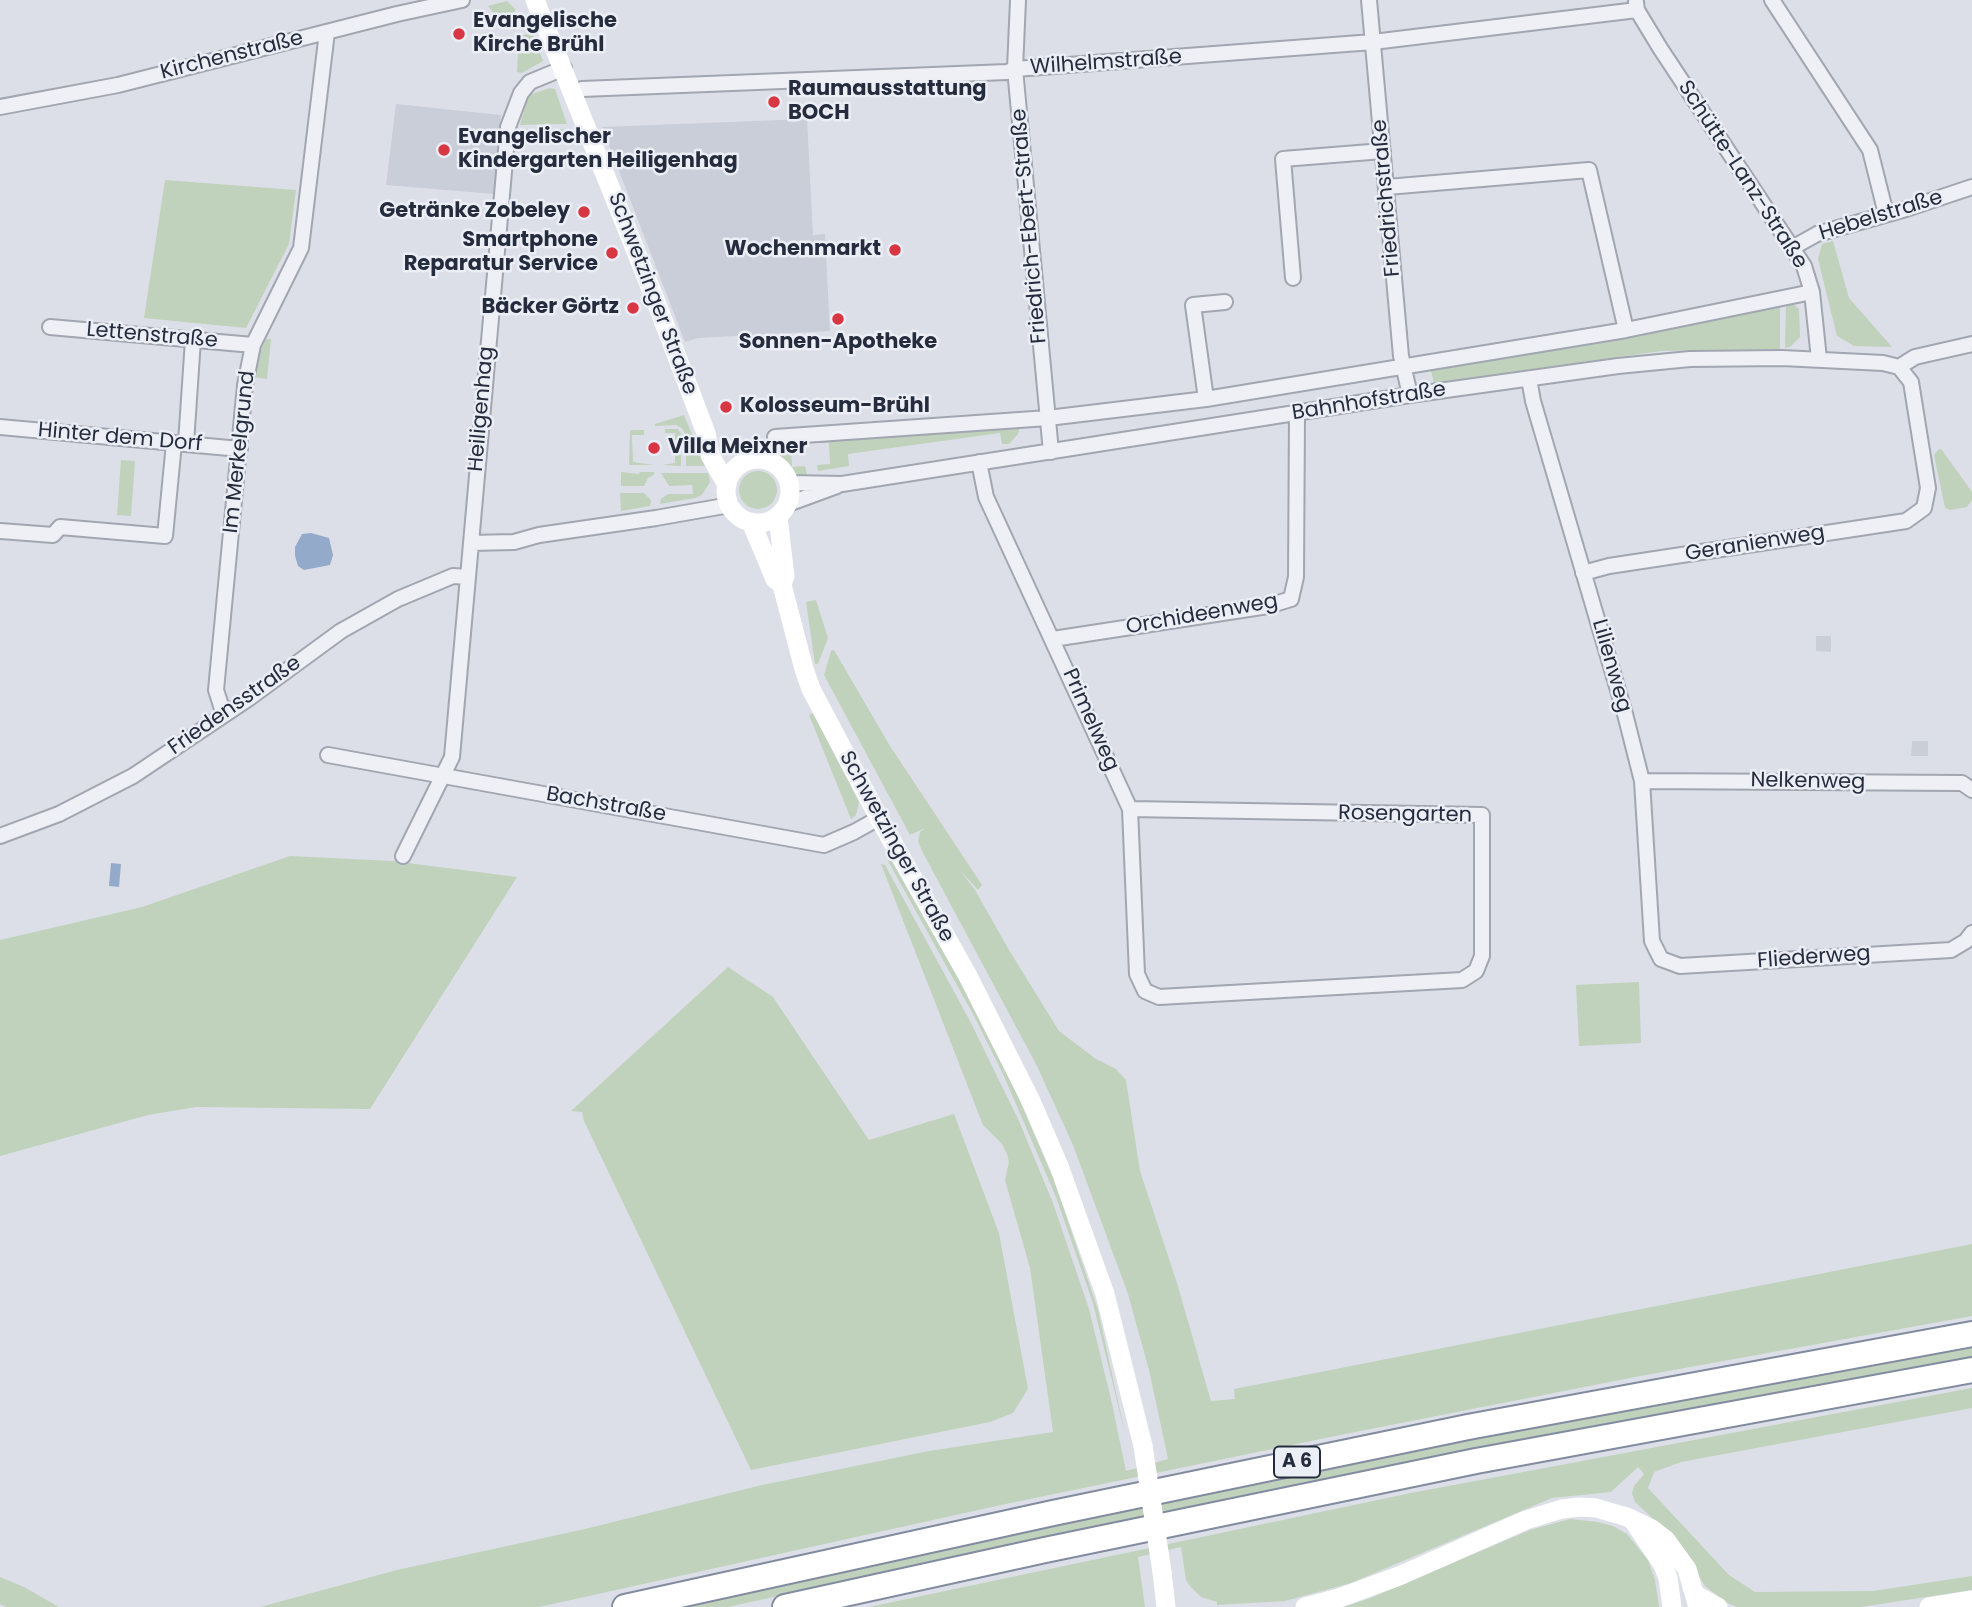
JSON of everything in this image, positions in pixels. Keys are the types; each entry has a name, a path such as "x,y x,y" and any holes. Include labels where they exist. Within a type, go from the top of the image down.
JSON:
{"highway":[{"name":"A 6","path":"625,1607 1053,1513 1468,1427 1972,1334"},
{"name":"A 6","path":"785,1607 1072,1544 1476,1461 1972,1370"}],"main road":[{"name":"Schwetzinger Straße","path":"535,0 574,92 706,433 710,455 728,495"},
{"name":"Schwetzinger Straße","path":"706,433 725,452 743,462"},
{"path":"762,458 780,466 790,483 791,493 783,510 769,521 751,522 739,516 728,495 735,468 743,462 762,458"},
{"name":"Schwetzinger Straße","path":"783,510 785,576 782,585 811,689 879,818 968,976 1031,1101 1068,1189 1105,1294 1143,1446 1154,1507 1166,1607"},
{"name":"Schwetzinger Straße","path":"751,522 775,579 782,585"},
{"path":"1305,1607 1339,1598 1399,1576 1546,1513 1588,1508 1612,1512 1652,1529 1677,1552 1687,1569 1697,1601 1718,1607"},
{"path":"1634,1521 1663,1565 1668,1578 1672,1607"},
{"path":"1929,1607 1972,1600"}],"street":[{"name":"Kirchenstraße","path":"0,107 118,85 460,0"},
{"name":"Friedrich-Ebert-Straße","path":"1017,0 1016,69 1051,452"},
{"name":"Friedrichstraße","path":"1368,0 1404,366 1410,395"},
{"path":"1772,0 1870,150 1886,214"},
{"name":"Wilhelmstraße","path":"574,92 582,89 1007,72 1016,69 1373,42 1637,5"},
{"name":"Schütte-Lanz-Straße","path":"1637,5 1660,48 1804,267 1812,292 1819,359"},
{"name":"Im Merkelgrund","path":"224,715 216,690 245,385 253,345 301,248 327,33"},
{"name":"Heiligenhag","path":"403,856 452,757 508,127 521,93 530,82 564,68"},
{"path":"1293,278 1283,159 1383,151"},
{"path":"1387,187 1589,170 1626,330"},
{"name":"Hebelstraße","path":"1792,248 1817,234 1972,187"},
{"name":"Bahnhofstraße","path":"775,436 1048,418 1206,399 1626,330 1812,292"},
{"path":"1206,399 1194,305 1225,302"},
{"name":"Lettenstraße","path":"50,327 253,345"},
{"path":"0,531 53,535 60,527 165,536 193,340"},
{"path":"1899,367 1915,357 1972,344"},
{"name":"Bahnhofstraße","path":"790,483 842,484 1410,395 1618,366 1690,359 1819,359 1883,363 1899,367"},
{"name":"Geranienweg","path":"1583,573 1609,566 1906,521 1924,508 1928,488 1910,382 1899,367"},
{"name":"Lilienweg","path":"1529,379 1533,401 1642,781 1652,941 1661,959"},
{"name":"Orchideenweg","path":"1053,639 1268,606 1292,599 1296,577 1297,414"},
{"name":"Hinter dem Dorf","path":"0,427 240,449"},
{"name":"Primelweg","path":"979,462 986,497 1130,809 1137,974 1145,992"},
{"name":"Bahnhofstraße","path":"783,510 842,484"},
{"path":"471,543 514,542 656,518 728,495"},
{"name":"Friedensstraße","path":"0,836 59,814 133,776 341,632 398,599 453,576 468,577"},
{"name":"Bachstraße","path":"328,755 824,845 879,818"},
{"name":"Nelkenweg","path":"1642,781 1962,783 1972,790"},
{"name":"Rosengarten","path":"1130,809 1482,815 1482,956 1476,971 1462,981 1159,997 1145,992"},
{"name":"Fliederweg","path":"1661,959 1680,966 1693,966 1951,950 1969,937"}],"shaded area":[{"name":"Evangelischer Kindergarten Heiligenhag","path":"396,104 501,115 494,194 386,185"},
{"path":"807,119 813,235 825,234 830,331 698,338 685,342 602,127"},
{"path":"1816,636 1831,636 1831,652 1816,651"},
{"path":"1912,741 1928,741 1928,756 1911,756"}],"green space":[{"path":"507,1 515,9 515,31 501,22 488,6"},
{"path":"532,33 543,61 522,73 517,72 519,36"},
{"path":"555,89 567,124 520,125 529,95"},
{"path":"519,129 568,129 573,140 513,138"},
{"path":"165,180 296,190 289,244 246,328 144,318"},
{"path":"1833,241 1849,298 1892,347 1854,346 1837,336 1818,259 1822,244"},
{"path":"1791,302 1799,309 1800,337 1790,347 1785,348 1786,303"},
{"path":"1780,305 1780,349 1661,351 1434,383 1431,371"},
{"path":"266,339 271,339 267,379 254,377 258,357"},
{"path":"684,415 705,466 686,466 686,456 691,447 682,428 676,425 655,426"},
{"path":"1020,426 1018,434 1009,444 1002,444 1000,433 848,454 849,466 818,471 817,465 830,464 829,443 816,443 816,440"},
{"path":"665,429 678,429 682,435 676,447 681,456 681,466 662,465 675,463 676,433 665,433"},
{"path":"630,430 644,430 644,435 632,435 633,462 654,465 629,465"},
{"path":"803,438 803,444 791,445 792,467 805,466 807,475 802,477 796,475 780,457 770,452 734,447 738,442 771,440 773,452 788,451 788,439"},
{"path":"1939,449 1972,492 1972,500 1967,507 1950,510 1945,508 1934,455"},
{"path":"121,460 135,461 131,516 117,515"},
{"path":"758,471 772,476 777,490 772,504 758,509 744,504 739,490 744,476"},
{"path":"621,472 654,472 654,475 648,478 644,486 621,486"},
{"path":"661,473 708,473 710,482 702,495 660,504 661,499 668,494 693,494 692,485 669,486"},
{"path":"620,493 644,493 651,500 650,506 621,511"},
{"path":"816,600 828,638 818,664 815,664 806,602"},
{"path":"834,650 890,746 982,885 978,890 959,869 975,890 1059,1031 1096,1059 1116,1069 1126,1080 1140,1171 1177,1283 1211,1401 1235,1399 1234,1389 1972,1244 1972,1316 1635,1377 1340,1435 1001,1505 539,1607 260,1607 397,1570 585,1529 762,1485 929,1451 1053,1432 1030,1268 1005,1180 1009,1162 1007,1154 1002,1144 983,1125 881,864 885,865 970,1021 1019,1121 1053,1203 1089,1309 1126,1471 1168,1459 1149,1370 1128,1294 1073,1145 1036,1064 922,851 918,841 920,832 925,828 910,835 824,675 831,651"},
{"path":"813,713 859,802 856,815 851,819 809,715"},
{"path":"886,851 959,980 1016,1092 1054,1180 1098,1310 1126,1438 1093,1303 1056,1197 1003,1074 973,1014 888,861"},
{"path":"290,856 392,861 517,877 370,1109 196,1107 148,1115 0,1156 0,940 142,907"},
{"path":"728,967 773,997 869,1140 954,1114 999,1233 1028,1389 1013,1413 990,1422 751,1470 582,1112 571,1111"},
{"path":"1639,982 1641,1043 1579,1046 1576,985"},
{"path":"1972,1346 1972,1357 1513,1441 1083,1529 728,1607 679,1607 1227,1488 1608,1412"},
{"path":"1972,1388 1972,1408 1681,1462 1654,1472 1648,1488 1729,1575 1755,1592 1873,1591 1972,1576 1972,1590 1861,1607 1737,1607 1725,1602 1705,1586 1678,1542 1635,1502 1632,1493 1634,1486 1644,1474 1638,1467 1611,1492 1552,1498 1351,1583 1285,1601 1217,1605 1217,1602 1201,1597 1186,1580 1181,1547 1138,1557 1145,1607 869,1607 1411,1493"},
{"path":"1570,1519 1598,1522 1627,1534 1648,1560 1655,1580 1659,1607 1343,1607 1368,1599 1530,1530"},
{"path":"0,1577 59,1607 6,1607 0,1604"}],"water":[{"path":"311,533 329,538 333,555 330,565 304,570 298,566 295,547 302,534"},
{"path":"111,863 121,864 119,887 109,886"}],"place":[{"name":"Evangelische Kirche Brühl","path":"459,34"},
{"name":"Raumausstattung BOCH","path":"774,102"},
{"name":"Evangelischer Kindergarten Heiligenhag","path":"444,150"},
{"name":"Getränke Zobeley","path":"584,212"},
{"name":"Wochenmarkt","path":"895,250"},
{"name":"Smartphone Reparatur Service","path":"612,253"},
{"name":"Bäcker Görtz","path":"633,308"},
{"name":"Sonnen-Apotheke","path":"838,319"},
{"name":"Kolosseum-Brühl","path":"726,407"},
{"name":"Villa Meixner","path":"654,448"}]}
